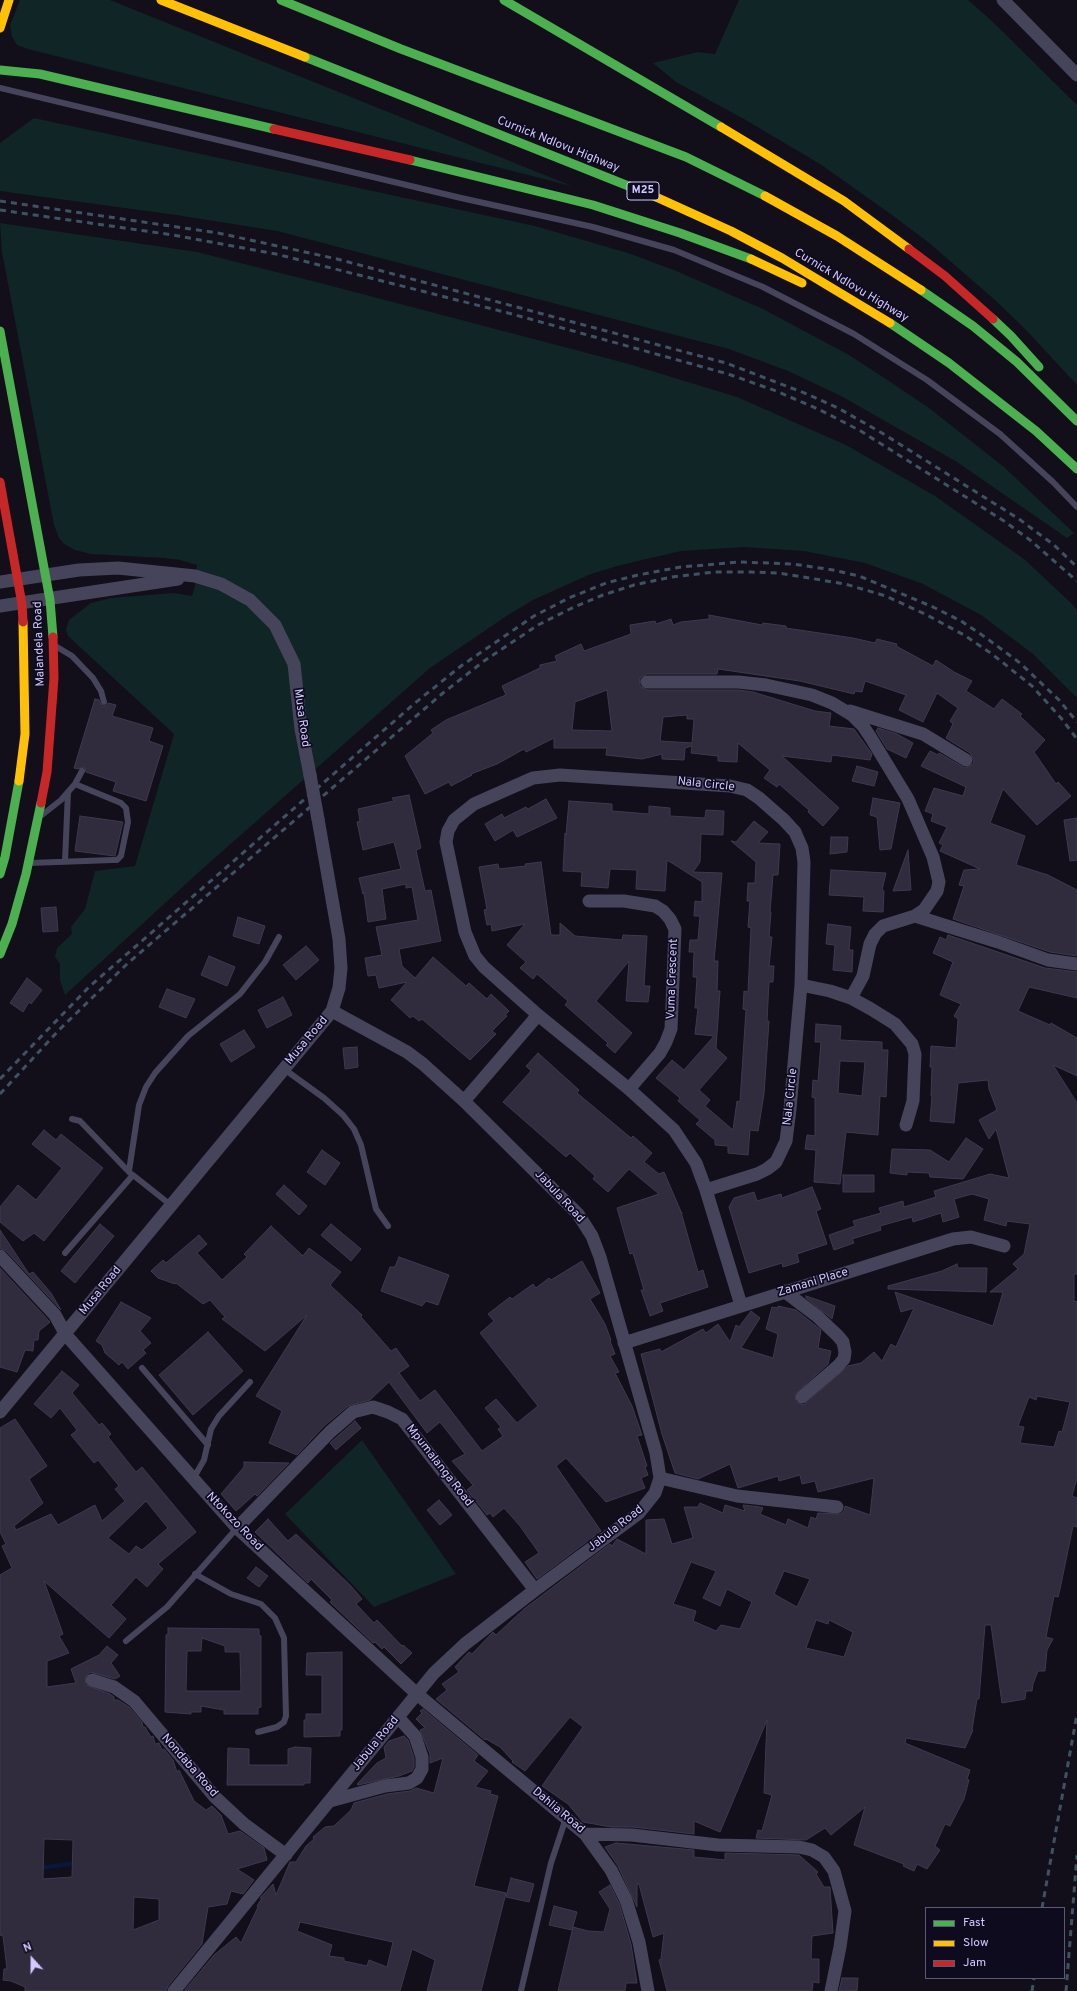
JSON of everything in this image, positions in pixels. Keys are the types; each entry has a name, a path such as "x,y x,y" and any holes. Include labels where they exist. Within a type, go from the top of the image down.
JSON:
{"main road":[{"path":"0,28 9,0"},
{"name":"Curnick Ndlovu Highway","path":"161,0 664,200 731,231 782,258 903,331 949,363 1036,431 1077,469"},
{"path":"281,0 401,49 686,157 788,208 837,236 932,297 967,322 1017,362 1077,421"},
{"path":"504,0 779,161 844,202 945,276 1011,336 1046,376"},
{"path":"0,70 40,74 528,188 593,205 740,254 903,331"},
{"name":"Malandela Road","path":"0,331 46,574 54,645 52,718 47,772 29,863 12,924 0,954"},
{"path":"1062,393 1077,410"},
{"name":"Malandela Road","path":"0,482 19,580 22,604 25,663 24,734 16,804 0,874"}],"street":[{"path":"1003,0 1077,75"},
{"name":"Musa Road","path":"0,582 79,570 118,568 195,576 234,590 250,600 275,625 294,664 301,729 339,939 341,968 332,1011 66,1335 0,1412"},
{"name":"Musa Road","path":"0,606 50,600 195,576"},
{"path":"647,682 738,682 766,685 812,695 843,709 923,734 966,760"},
{"path":"843,709 863,726 908,799 933,857 938,878 937,891 931,902 915,916 883,926 875,934 870,944 863,976 851,998"},
{"name":"Nala Circle","path":"706,1190 758,1174 776,1162 786,1141 790,1115 801,985 804,862 802,848 795,832 759,798 747,790 730,786 560,775 541,776 522,782 474,804 454,820 448,831 446,842 465,932 476,956 484,967 538,1015 629,1089 674,1130 696,1163 706,1190 741,1305"},
{"name":"Vuma Crescent","path":"589,901 624,901 655,906 663,911 670,919 675,929 671,1029 660,1053 629,1089"},
{"path":"915,916 998,942 1048,960 1077,964"},
{"path":"801,985 821,988 851,998 895,1024 912,1044 914,1054 913,1101 906,1125"},
{"name":"Jabula Road","path":"174,1991 434,1673 465,1644 639,1513 655,1493 660,1478 656,1453 600,1257 592,1236 578,1214 464,1101 407,1052 332,1011"},
{"path":"464,1101 538,1015"},
{"name":"Zamani Place","path":"624,1343 784,1291 953,1239 971,1237 1004,1246"},
{"name":"Ntokozo Road","path":"0,1256 55,1315 66,1335 237,1528 417,1694"},
{"path":"784,1291 817,1316 838,1336 843,1342 845,1352 844,1360 802,1397"},
{"name":"Mpumalanga Road","path":"237,1528 330,1432 353,1412 373,1407 402,1419 535,1590"},
{"path":"660,1478 737,1496 837,1506"},
{"name":"Nondaba Road","path":"92,1680 114,1687 134,1701 215,1797 244,1824 286,1855"},
{"name":"Dahlia Road","path":"417,1694 585,1834 611,1870 626,1900 639,1942 648,1991"},
{"path":"330,1801 385,1786 408,1783 417,1778 422,1770 422,1757 415,1736 398,1717"},
{"path":"585,1834 632,1835 718,1845 799,1847 812,1850 824,1857 834,1871 845,1911 840,1947 831,1991"}],"lane":[{"path":"0,88 461,198 593,227 674,250 763,287 854,334 927,380 1000,434 1053,482 1077,507"},
{"path":"54,645 72,656 93,678 101,691 104,702"},
{"path":"38,818 61,800 75,784 82,771"},
{"path":"29,863 117,860 121,856 128,822 126,808 121,803 75,784"},
{"path":"65,861 68,792"},
{"path":"65,1253 131,1173 139,1105 152,1078 188,1036 240,994 266,962 279,938"},
{"path":"284,1069 324,1098 343,1115 354,1129 361,1145 376,1209 388,1226"},
{"path":"72,1119 80,1121 131,1173 172,1206"},
{"path":"142,1368 208,1445"},
{"path":"193,1479 204,1460 211,1429 219,1416 250,1382"},
{"path":"126,1641 167,1606 237,1528"},
{"path":"195,1574 230,1594 260,1604 275,1618 284,1638 286,1716 284,1722 277,1727 258,1732"},
{"path":"521,1991 551,1864 566,1818"}],"green space":[{"path":"20,0 110,0 572,186 28,49 17,45 12,37 10,25"},
{"path":"739,0 968,0 994,23 1077,105 1077,385 1027,331 995,300 928,242 820,164 744,119 676,82 653,63 698,52 715,54"},
{"path":"34,118 535,226 628,253 674,270 763,309 849,355 889,381 929,408 1004,467 1074,533 1067,538 957,462 841,396 788,371 729,349 277,231 176,215 0,191 0,143"},
{"path":"0,223 197,252 629,364 737,397 846,445 935,496 1024,559 1070,602 1077,610 1077,698 1033,654 981,615 923,584 865,563 804,551 743,547 681,551 621,565 591,574 535,599 508,615 430,668 200,871 65,995 60,980 60,964 55,957 57,948 72,934 71,927 85,909 95,871 135,866 174,734 68,636 66,630 69,620 91,603 110,598 174,593 192,596 195,586 197,565 180,560 164,558 91,554 75,550 64,544 59,538 54,525 2,252"},
{"path":"362,1440 456,1574 374,1607 285,1514"}],"building":[{"path":"709,615 762,625 763,623 786,626 786,628 853,638 875,643 877,639 897,644 896,646 933,666 936,660 954,672 972,681 966,691 994,709 1002,699 1022,714 1020,716 1045,740 1034,752 1056,784 1058,782 1071,796 1037,825 1003,789 990,823 1025,836 1016,865 1048,875 1077,890 1077,956 1050,952 953,919 964,886 959,885 964,870 980,869 940,851 943,845 939,843 947,827 931,821 933,814 925,811 934,788 963,796 966,787 921,766 930,751 938,755 939,753 965,768 973,764 974,760 970,753 946,738 953,724 950,721 958,708 937,693 923,722 899,710 906,695 865,681 862,692 855,691 854,694 800,681 718,669 717,674 647,674 640,678 640,686 647,690 738,690 753,692 815,711 831,713 829,726 854,729 872,754 870,760 832,755 831,762 782,756 839,808 823,826 808,812 809,810 779,784 777,787 764,778 770,770 738,743 737,762 718,761 718,756 691,753 692,746 685,748 684,760 662,759 662,754 642,759 606,755 607,748 554,748 554,738 526,752 524,749 497,764 471,774 472,775 451,786 449,782 425,794 405,756 433,733 431,730 446,720 506,695 502,686 540,668 540,665 557,661 555,656 581,644 584,651 631,634 630,625 655,621 656,624 671,619 673,625 681,622 709,619","holes":["607,690 612,731 572,730 575,702","687,715 687,719 694,719 692,743 660,741 663,717"]},
{"path":"95,699 99,700 102,706 106,706 108,703 116,705 112,716 153,728 149,741 163,746 146,801 113,791 116,782 86,772 84,767 78,769 74,768"},
{"path":"878,728 897,734 913,743 906,758 887,749 876,731"},
{"path":"857,766 878,772 874,786 852,781"},
{"path":"409,795 421,848 416,850 425,891 431,890 441,941 399,949 402,966 415,978 433,957 466,986 469,983 487,999 491,994 509,1011 505,1015 507,1016 492,1031 496,1034 470,1060 422,1019 419,1021 413,1016 410,1018 391,1000 407,982 379,988 376,975 368,976 365,958 382,955 376,927 418,920 412,887 406,888 406,884 382,889 386,919 368,922 364,893 363,894 359,878 401,869 394,842 363,850 357,822 360,821 358,809 394,801 392,798"},
{"path":"873,798 900,803 891,849 880,850 877,817 870,815"},
{"path":"546,799 557,818 517,837 513,830 495,841 485,824 502,814 504,818 526,807 528,809"},
{"path":"569,801 612,804 612,811 649,814 649,806 670,808 670,816 705,818 706,810 724,811 723,835 701,834 700,862 693,872 722,873 714,961 718,961 717,991 720,991 716,1048 727,1058 699,1090 710,1100 705,1106 733,1130 737,1101 740,1102 746,1010 743,1009 744,991 748,992 751,928 748,927 750,901 747,901 748,883 755,883 756,862 731,841 736,842 754,821 768,832 758,843 780,844 778,875 773,875 770,912 769,937 772,937 769,966 774,966 773,982 769,982 767,1021 769,1021 764,1094 758,1131 750,1130 748,1155 728,1153 728,1146 715,1145 715,1140 696,1124 700,1120 678,1101 680,1098 656,1078 672,1060 684,1070 714,1036 695,1034 698,1008 695,1008 697,977 693,977 694,952 689,952 690,940 698,940 700,916 694,916 695,901 702,902 702,882 667,860 665,891 636,889 637,870 610,869 608,888 581,886 582,872 563,871 565,833 566,835"},
{"path":"80,816 123,822 115,856 75,851"},
{"path":"1077,818 1077,860 1070,861 1064,820"},
{"path":"831,837 848,837 847,852 830,854"},
{"path":"908,850 911,890 893,891"},
{"path":"541,862 551,935 560,935 560,923 575,936 622,940 623,935 647,936 644,986 650,986 648,1002 626,1001 629,961 596,1001 632,1033 615,1053 606,1045 608,1043 565,1005 568,1001 537,974 533,979 520,968 526,962 507,945 525,924 492,931 491,924 487,925 484,910 487,909 479,867 498,864 499,869 526,866 525,864"},
{"path":"831,870 886,873 882,890 884,891 883,912 863,911 864,897 829,895"},
{"path":"56,907 58,931 43,932 41,908"},
{"path":"238,917 265,926 259,944 233,936"},
{"path":"828,924 851,927 849,950 853,950 852,972 833,970 835,945 826,944"},
{"path":"948,935 1045,968 1077,972 1077,998 1029,987 1018,1011 1050,1025 1051,1023 1077,1038 1077,1076 1053,1065 1077,1103 1077,1274 1074,1274 1074,1301 1077,1302 1077,1478 1072,1496 1077,1498 1077,1527 1073,1526 1058,1597 1054,1596 1046,1637 1053,1639 1047,1650 1045,1671 1038,1671 1032,1691 1026,1691 1025,1699 1002,1703 991,1625 985,1625 979,1699 977,1699 973,1730 965,1748 906,1738 905,1743 970,1770 964,1799 950,1826 945,1824 935,1846 940,1850 927,1869 917,1864 914,1871 903,1866 904,1864 854,1845 865,1807 831,1835 825,1828 806,1840 756,1838 758,1830 762,1831 772,1795 764,1793 767,1720 720,1832 694,1821 694,1834 633,1827 611,1827 583,1822 568,1804 542,1786 583,1727 570,1717 525,1771 512,1762 513,1761 500,1747 486,1739 485,1740 436,1699 447,1690 442,1684 459,1672 455,1667 469,1652 472,1654 493,1632 496,1635 524,1609 610,1544 612,1546 617,1539 646,1554 646,1520 664,1519 672,1544 693,1538 684,1507 698,1507 700,1503 723,1513 725,1505 745,1511 743,1505 760,1507 763,1508 760,1514 786,1525 788,1519 808,1528 811,1517 816,1519 818,1513 840,1514 844,1511 845,1506 870,1515 874,1478 818,1492 815,1481 802,1484 800,1475 779,1481 778,1476 738,1488 730,1464 698,1479 675,1473 662,1434 641,1354 660,1349 661,1352 703,1329 706,1333 718,1324 730,1342 736,1325 739,1327 751,1311 760,1318 741,1348 773,1358 778,1334 766,1329 772,1307 778,1308 778,1306 796,1310 821,1330 818,1348 831,1351 828,1364 795,1394 796,1402 804,1405 848,1366 861,1363 874,1352 882,1361 891,1344 896,1347 914,1308 901,1312 895,1292 993,1326 1003,1292 990,1292 1018,1269 1013,1264 1024,1254 1030,1224 1007,1221 1006,1226 984,1220 989,1199 972,1194 954,1199 959,1217 943,1222 941,1213 913,1222 912,1217 880,1226 881,1230 852,1239 854,1243 834,1250 829,1235 855,1226 853,1221 881,1213 879,1208 903,1201 904,1207 936,1197 934,1191 990,1174 1009,1178 996,1129 989,1139 979,1120 997,1110 989,1089 988,1080 958,1083 954,1123 930,1121 932,1096 932,1067 930,1067 931,1046 956,1048 958,1019 954,1016 961,1004 940,995 953,962 933,953 940,937 946,940","holes":["1037,1396 1070,1402 1062,1432 1059,1431 1054,1447 1020,1443 1024,1427 1018,1426 1029,1397 1036,1400","691,1562 716,1571 703,1598 720,1606 727,1589 752,1602 740,1629 721,1625 716,1631 693,1621 696,1611 673,1604","784,1571 810,1579 797,1607 774,1594","816,1620 828,1624 829,1620 853,1632 844,1657 806,1648"]},
{"path":"306,946 319,960 296,980 283,965"},
{"path":"209,956 235,967 227,986 201,975"},
{"path":"27,978 42,990 31,1004 29,1002 23,1012 10,1003"},
{"path":"167,989 195,999 186,1018 159,1007"},
{"path":"283,997 292,1015 267,1028 258,1010"},
{"path":"816,1024 841,1026 840,1040 882,1042 882,1050 888,1050 886,1097 880,1096 878,1135 846,1132 840,1184 814,1182 816,1150 805,1149 807,1135 815,1136 815,1098 812,1097 813,1080 818,1081 821,1042 815,1042","holes":["840,1061 865,1062 862,1096 838,1093"]},
{"path":"244,1030 255,1047 231,1062 220,1044"},
{"path":"357,1047 358,1067 345,1069 343,1048"},
{"path":"538,1053 579,1090 577,1093 631,1138 633,1136 652,1153 644,1162 659,1174 664,1172 682,1214 681,1212 698,1272 703,1270 708,1287 660,1303 663,1311 650,1316 641,1290 644,1290 633,1253 630,1254 617,1208 659,1194 629,1169 608,1192 593,1179 595,1176 570,1153 566,1157 503,1102 531,1071 526,1066"},
{"path":"44,1130 56,1140 61,1134 103,1168 44,1241 34,1233 23,1241 0,1222 0,1207 18,1185 36,1200 62,1168 32,1144"},
{"path":"966,1138 983,1149 963,1179 930,1177 929,1173 907,1172 907,1175 890,1173 892,1149 930,1150 949,1162"},
{"path":"322,1150 340,1163 325,1185 307,1172"},
{"path":"843,1175 874,1175 874,1192 843,1192"},
{"path":"284,1185 307,1206 299,1215 276,1194"},
{"path":"812,1187 821,1209 816,1211 827,1244 797,1254 799,1262 783,1267 782,1263 749,1273 729,1207 734,1198 754,1192 757,1201 781,1194 782,1198"},
{"path":"100,1224 114,1236 75,1283 61,1271"},
{"path":"331,1224 361,1249 351,1261 321,1235"},
{"path":"271,1226 303,1256 309,1248 341,1272 330,1285 362,1315 361,1317 391,1351 396,1348 409,1366 399,1373 420,1401 435,1390 482,1451 503,1436 498,1429 501,1427 485,1408 496,1399 517,1423 538,1406 480,1333 494,1321 488,1314 510,1297 512,1299 533,1284 536,1288 549,1278 551,1280 582,1261 600,1293 590,1299 605,1324 615,1354 610,1356 619,1372 615,1373 632,1406 642,1435 637,1436 647,1466 645,1467 648,1475 641,1478 645,1488 606,1502 566,1458 556,1466 601,1531 537,1579 525,1562 539,1553 520,1526 504,1508 493,1517 490,1513 487,1515 467,1490 473,1485 452,1461 465,1454 440,1422 427,1433 389,1382 370,1400 348,1406 324,1426 297,1455 269,1443 282,1411 256,1396 307,1315 265,1351 222,1319 225,1317 210,1300 203,1304 176,1283 175,1284 158,1278 151,1271 163,1260 166,1263 199,1235 207,1244 197,1253 222,1280 247,1257 244,1254"},
{"path":"0,1230 29,1274 33,1272 51,1293 61,1310 6,1251 0,1248"},
{"path":"399,1257 449,1275 438,1305 426,1301 422,1306 381,1291 390,1267 395,1267"},
{"path":"957,1264 958,1268 987,1268 986,1292 888,1289 888,1286 942,1271"},
{"path":"0,1268 50,1322 39,1331 38,1340 34,1340 33,1351 25,1350 17,1372 0,1367"},
{"path":"806,1296 835,1306 832,1319 806,1298"},
{"path":"121,1302 151,1318 140,1331 151,1343 143,1350 146,1353 128,1369 122,1362 119,1365 105,1353 102,1345 96,1341"},
{"path":"208,1332 243,1371 193,1415 159,1375"},
{"path":"62,1371 79,1385 72,1393 99,1425 102,1423 111,1434 108,1437 136,1472 142,1467 196,1532 158,1564 163,1569 147,1587 136,1577 111,1605 126,1619 109,1638 44,1581 63,1634 59,1636 69,1653 47,1661 47,1687 76,1683 71,1669 99,1655 107,1646 118,1655 111,1663 120,1676 115,1679 90,1672 85,1677 86,1685 110,1694 114,1697 114,1700 118,1700 129,1707 142,1722 143,1727 145,1727 151,1737 153,1736 155,1744 159,1743 162,1750 164,1749 173,1760 177,1772 179,1770 194,1801 206,1810 212,1806 221,1815 228,1834 240,1831 264,1848 267,1860 237,1869 254,1880 243,1894 231,1891 227,1904 208,1907 202,1944 168,1986 166,1991 25,1991 25,1987 11,1981 3,1980 4,1969 7,1969 3,1936 0,1935 0,1575 12,1568 2,1546 6,1544 0,1532 0,1428 15,1419 47,1466 29,1479 43,1503 14,1526 16,1530 51,1514 58,1525 95,1505 102,1521 125,1501 115,1489 119,1486 98,1460 94,1463 71,1435 77,1430 60,1408 51,1418 34,1404","holes":["146,1501 168,1528 142,1550 136,1546 129,1554 108,1538","44,1839 73,1840 72,1877 43,1879","134,1897 159,1899 159,1920 133,1930"]},
{"path":"355,1421 361,1428 336,1450 330,1443"},
{"path":"244,1462 289,1463 257,1496 255,1494 236,1511 221,1494 244,1467"},
{"path":"439,1500 452,1515 440,1525 427,1510"},
{"path":"268,1519 288,1541 296,1534 351,1586 362,1599 356,1604 374,1623 377,1620 402,1646 403,1645 412,1653 401,1664 384,1647 382,1649 375,1642 373,1643 330,1602 332,1600 311,1579 308,1583 255,1532"},
{"path":"256,1567 268,1576 259,1587 247,1578"},
{"path":"168,1628 259,1629 259,1635 261,1636 261,1707 258,1708 258,1714 224,1714 224,1710 201,1706 201,1712 191,1712 191,1714 165,1712 166,1635 168,1634","holes":["202,1638 225,1646 225,1652 240,1652 241,1691 186,1691 187,1651 201,1651"]},
{"path":"342,1652 342,1730 340,1730 340,1736 304,1737 304,1720 306,1720 306,1714 322,1714 322,1675 306,1675 307,1653"},
{"path":"423,1709 478,1755 474,1761 488,1771 475,1787 491,1791 490,1794 498,1796 474,1886 506,1893 481,1991 427,1991 435,1960 412,1949 400,1991 184,1991 214,1955 236,1937 241,1943 262,1898 260,1898 273,1884 276,1895 290,1862 296,1862 306,1846 314,1839 313,1837 325,1827 334,1826 351,1810 354,1803 387,1794 410,1791 416,1788 434,1793 443,1758 430,1763 430,1754 420,1730 425,1728 416,1719 422,1713 420,1711","holes":["300,1922 393,1942 387,1967 369,1960 367,1966 344,1961 344,1958 329,1956 332,1945 297,1931"]},
{"path":"404,1736 408,1740 414,1758 414,1767 412,1771 399,1776 358,1785 357,1784 377,1763 386,1758 384,1747 389,1741"},
{"path":"295,1747 311,1748 310,1783 304,1783 304,1785 227,1785 228,1748 249,1749 249,1765 288,1765 288,1749"},
{"path":"616,1843 694,1850 694,1857 725,1860 725,1853 799,1855 818,1872 816,1874 824,1887 830,1887 833,1933 812,1936 811,1959 819,1959 819,1983 813,1982 812,1991 667,1991 659,1960 661,1959 664,1933 653,1937 639,1884 637,1884 637,1907 618,1866 605,1847"},
{"path":"511,1878 534,1884 529,1902 506,1897"},
{"path":"610,1885 619,1903 631,1944 637,1983 626,1983 625,1991 558,1991 573,1927 588,1931 604,1932 610,1909 599,1892"},
{"path":"554,1906 577,1912 572,1930 549,1925"},
{"path":"842,1978 858,1978 857,1991 839,1991"}],"waterway":[{"path":"38,1868 78,1863"}],"railway":[{"path":"0,201 218,233 337,259 726,363 807,394 838,408 882,433 1019,519 1054,545 1077,567"},
{"path":"0,210 173,235 276,254 512,314 728,374 776,391 818,409 859,430 1004,521 1030,540 1077,581"},
{"path":"0,1079 89,987 415,703 461,666 534,616 569,598 606,583 681,567 740,562 793,564 833,570 859,576 933,607 961,621 985,637 1020,663 1059,700 1077,722"},
{"path":"0,1094 59,1030 127,964 443,693 484,661 538,625 574,607 603,595 634,585 672,577 714,572 751,572 779,573 845,584 886,596 927,615 964,635 992,654 1032,686 1061,718 1077,739"},
{"path":"1042,1907 1077,1714"},
{"path":"1066,1991 1077,1855"},
{"path":"1032,1991 1034,1979"}],"traffic: fast":[{"path":"281,0 401,49 686,157 765,196"},
{"path":"504,0 721,127"},
{"path":"305,57 656,197"},
{"path":"0,70 40,74 274,129"},
{"path":"410,160 593,205 680,233 751,259"},
{"path":"921,290 973,326 1017,362 1077,421"},
{"path":"993,319 1011,336 1039,367"},
{"path":"890,323 949,363 1036,431 1077,469"},
{"path":"0,331 50,600 53,637"},
{"path":"0,874 5,857 19,781"},
{"path":"0,954 12,924 26,874 41,803"}],"traffic: slow":[{"path":"0,28 9,0"},
{"path":"161,0 305,57"},
{"path":"721,127 844,201 909,249"},
{"path":"765,196 837,236 921,290"},
{"path":"656,197 731,231 782,258 890,323"},
{"path":"751,259 802,283"},
{"path":"19,781 25,734 23,622"}],"traffic: jam":[{"path":"274,129 410,160"},
{"path":"909,249 945,276 993,319"},
{"path":"0,482 22,604 23,622"},
{"path":"41,803 47,772 54,678 53,637"}]}
